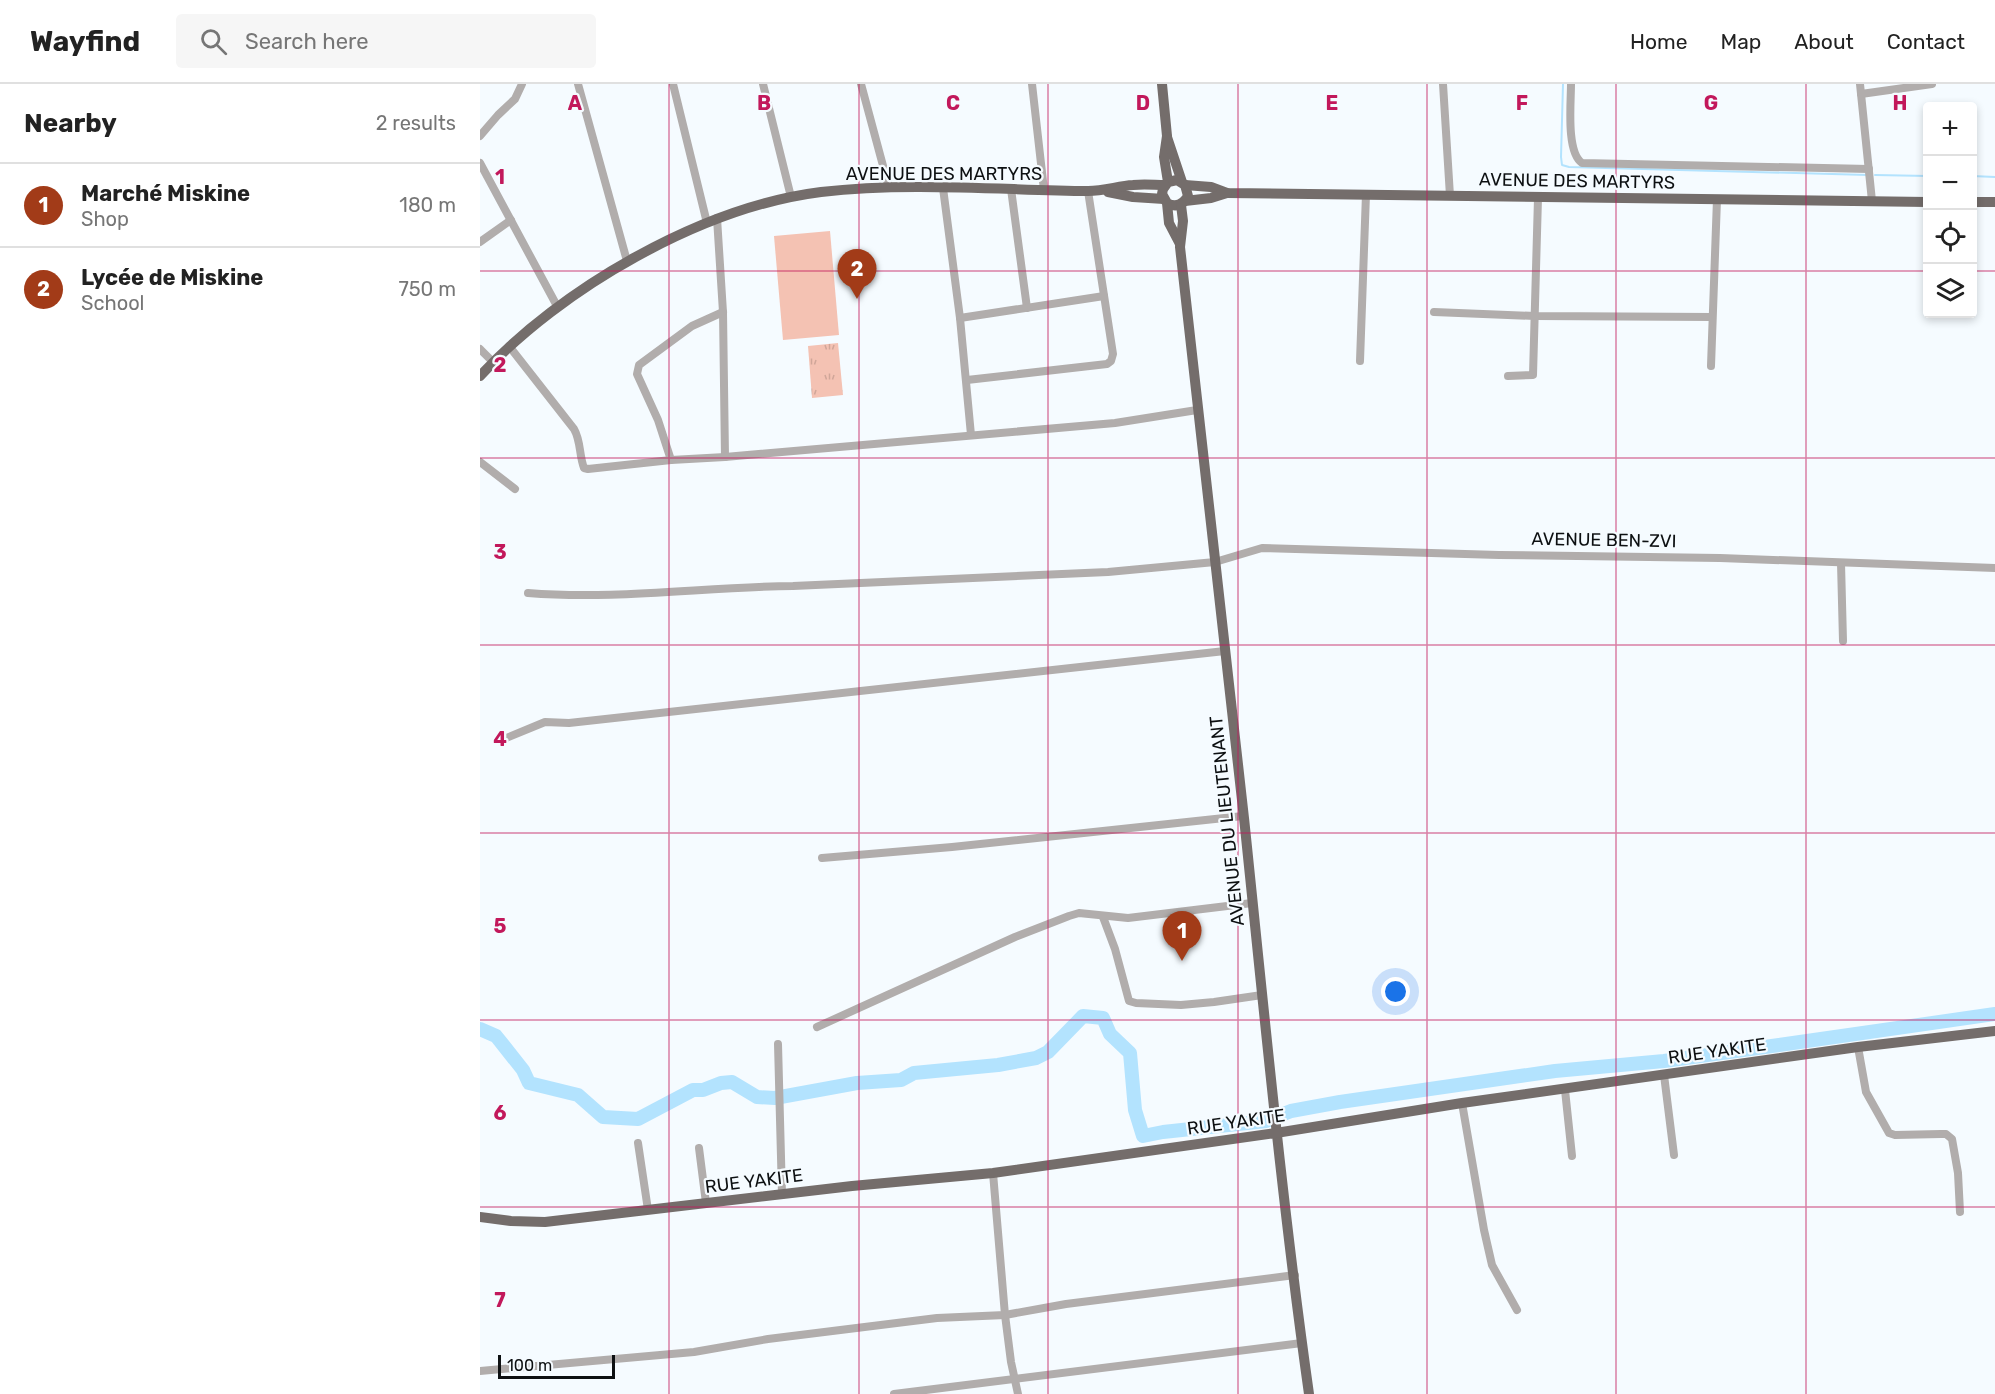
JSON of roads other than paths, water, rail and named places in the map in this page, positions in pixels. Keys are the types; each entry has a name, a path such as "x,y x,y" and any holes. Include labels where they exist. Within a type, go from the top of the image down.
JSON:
{"main road":[{"path":"1162,84 1167,136 1183,183 1188,190 1183,203 1176,206 1165,201 1162,194 1167,183 1164,157 1167,136"},
{"path":"1167,183 1177,180 1183,183"},
{"name":"AVENUE DES MARTYRS","path":"480,376 509,346 557,306 627,261 717,218 791,197 823,192 889,188 1102,190 1167,183"},
{"name":"AVENUE DES MARTYRS","path":"1183,183 1211,187 1227,193"},
{"name":"AVENUE DES MARTYRS","path":"1102,190 1165,201"},
{"name":"AVENUE DES MARTYRS","path":"1183,203 1227,193 1923,201"},
{"name":"AVENUE DU LIEUTENANT","path":"1165,201 1169,223 1180,244"},
{"path":"1977,202 1995,202"},
{"name":"AVENUE DU LIEUTENANT","path":"1183,203 1180,244 1197,410 1274,1113 1309,1394"},
{"name":"RUE YAKITE","path":"480,1216 511,1221 545,1222 852,1186 993,1173 1462,1103 1858,1047 1995,1031"}],"street":[{"path":"480,136 515,99 522,84"},
{"path":"578,84 627,261"},
{"path":"673,84 707,223"},
{"path":"763,84 791,197"},
{"path":"861,84 889,188"},
{"path":"1032,84 1044,190"},
{"path":"1443,84 1450,196"},
{"path":"1571,84 1572,148 1577,159 1582,163 1869,169"},
{"path":"1860,84 1872,201"},
{"path":"1861,94 1932,84"},
{"path":"480,163 557,306"},
{"path":"943,189 960,318 971,435"},
{"path":"1011,189 1027,308"},
{"path":"967,380 1107,364 1111,361 1113,354 1088,190"},
{"path":"1360,361 1366,194"},
{"path":"1508,376 1533,375 1538,198"},
{"path":"1711,366 1717,199"},
{"path":"717,218 723,312 725,457"},
{"path":"480,242 511,220"},
{"path":"960,318 1104,296"},
{"path":"671,460 658,420 637,374 639,365 692,326 723,312"},
{"path":"1434,312 1535,316 1712,317"},
{"path":"509,346 574,429 579,438 584,468 588,470 671,460 1115,423 1197,410"},
{"path":"480,349 493,362"},
{"path":"480,462 515,489"},
{"name":"AVENUE BEN-ZVI","path":"528,593 566,596 744,586 793,586 1108,572 1215,562 1262,548 1499,555 1720,558 1995,568"},
{"path":"1841,563 1843,641"},
{"path":"499,741 546,723 569,723 1225,651"},
{"path":"822,858 952,847 1243,816"},
{"path":"817,1027 1016,937 1069,916 1079,914 1128,918 1252,903"},
{"path":"1103,916 1129,1000 1136,1003 1181,1005 1262,995"},
{"path":"778,1044 782,1195"},
{"path":"1858,1047 1866,1092 1889,1132 1895,1135 1946,1134 1952,1139 1958,1173 1960,1212"},
{"path":"1664,1075 1674,1155"},
{"path":"1565,1090 1572,1156"},
{"path":"1462,1103 1492,1264 1517,1310"},
{"path":"638,1143 648,1210"},
{"path":"699,1148 706,1203"},
{"path":"993,1173 1005,1314 1018,1394"},
{"path":"480,1371 694,1352 768,1339 937,1318 1005,1314 1295,1275"},
{"path":"894,1394 1302,1342"}],"waterway":[{"path":"1563,84 1562,165 1868,175"},
{"path":"1875,175 1923,176"},
{"path":"1977,176 1995,177"},
{"path":"480,1029 496,1036 523,1070 529,1083 578,1095 603,1117 638,1119 693,1090 703,1090 721,1083 732,1082 757,1097 775,1098 857,1083 901,1080 914,1073 998,1065 1036,1058 1048,1052 1083,1016 1103,1018 1110,1034 1130,1053 1135,1110 1143,1136 1266,1121 1291,1111 1340,1102 1555,1071 1664,1061 1995,1014"}],"place":[{"name":"Lycée de Miskine","path":"857,299"},
{"name":"Marché Miskine","path":"1182,961"}]}
